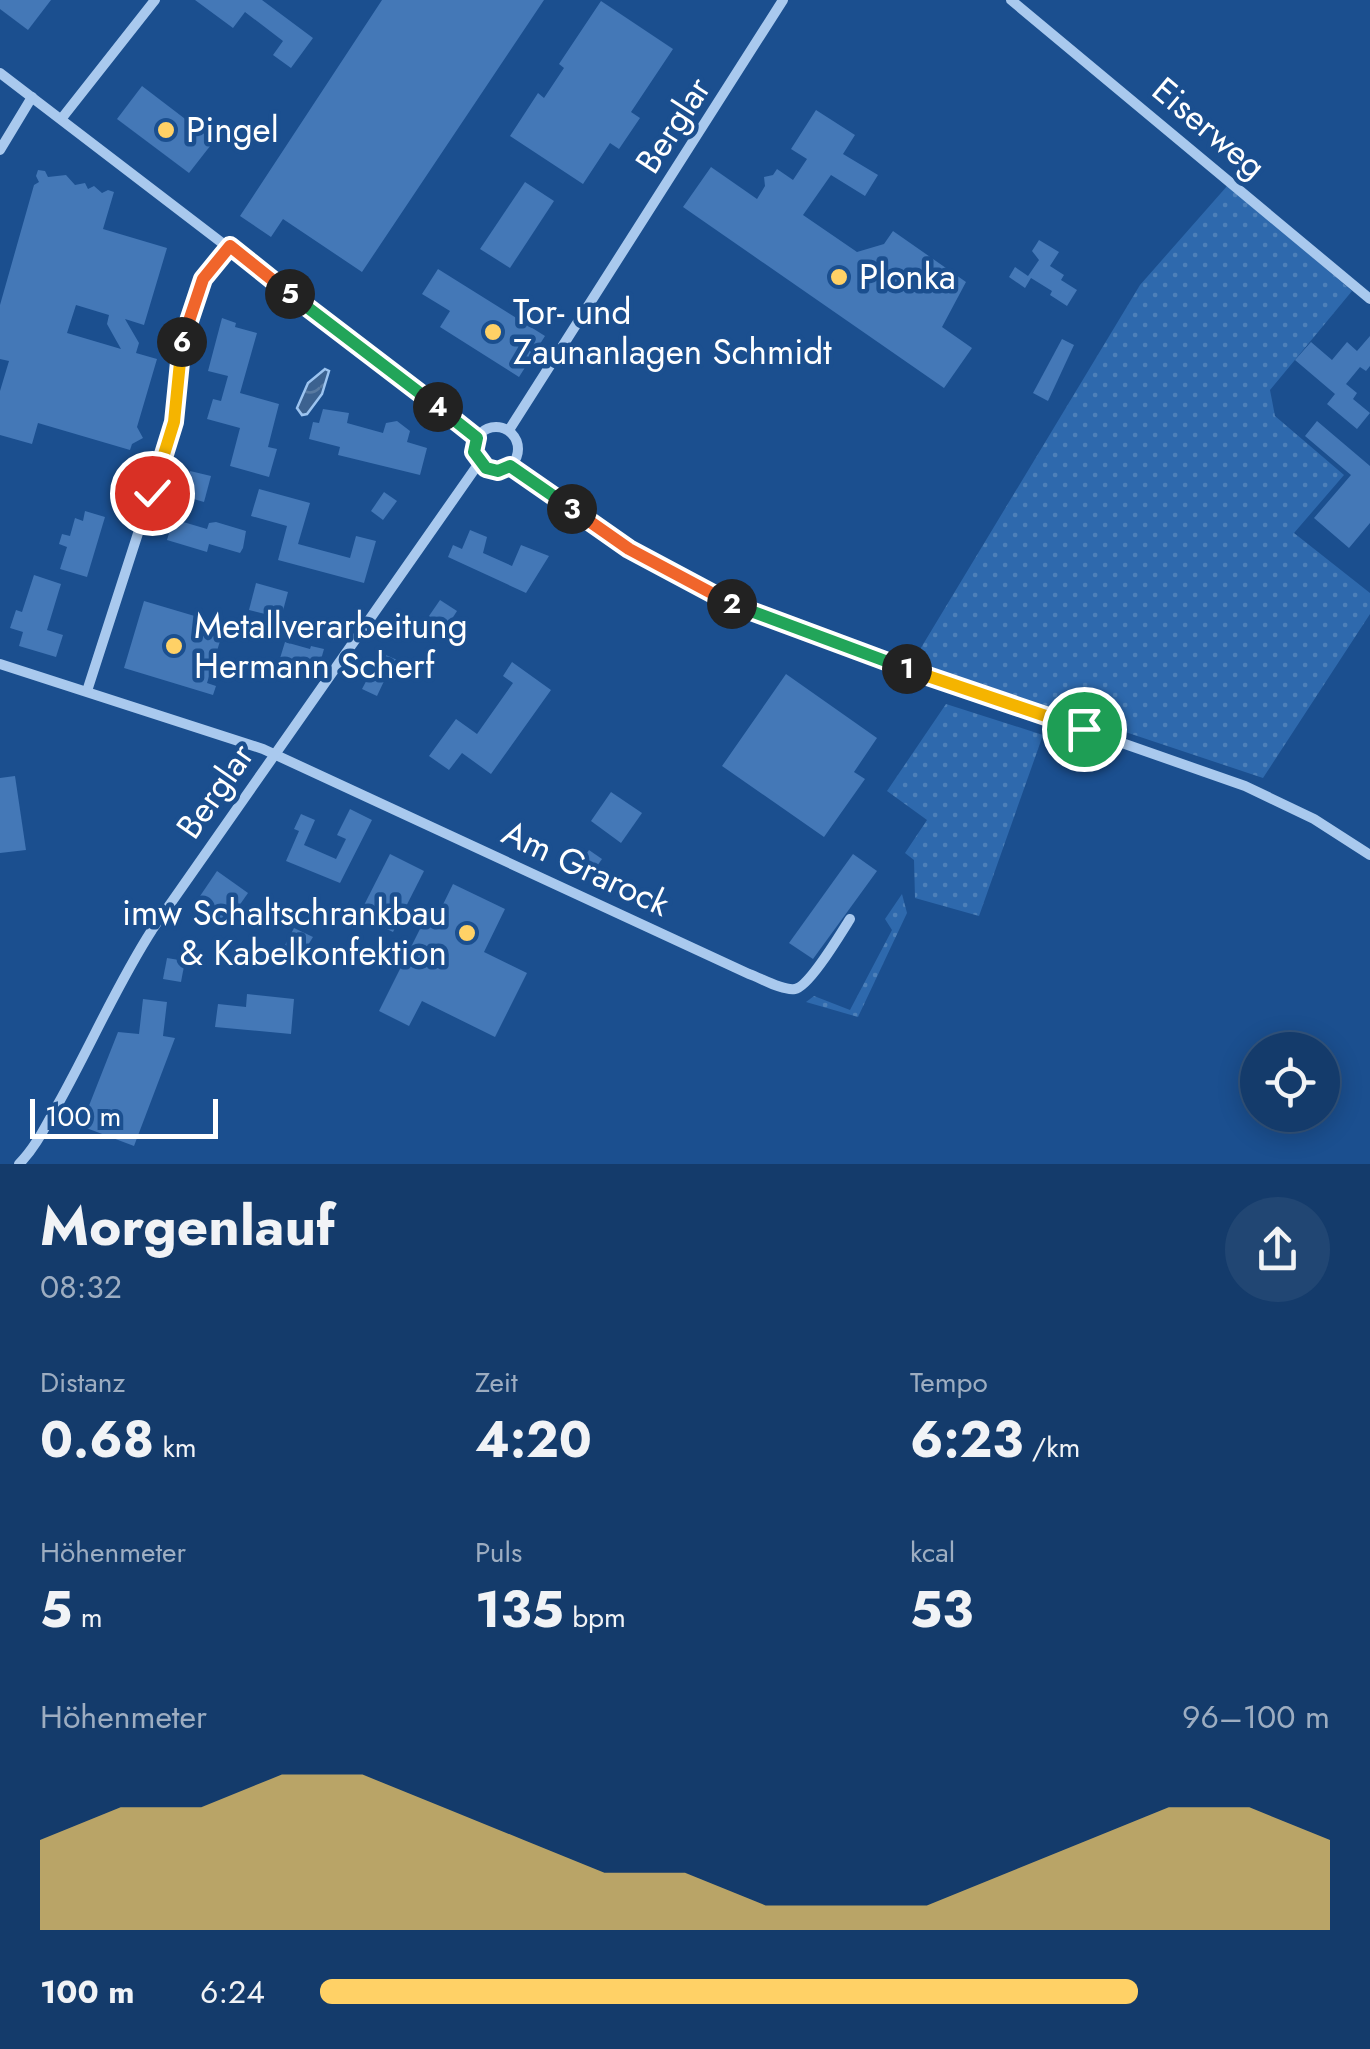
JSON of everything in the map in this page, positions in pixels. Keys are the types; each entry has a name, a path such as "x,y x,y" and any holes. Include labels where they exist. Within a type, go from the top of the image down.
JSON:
{"street":[{"path":"62,118 155,0"},
{"name":"Berglar","path":"508,430 783,0"},
{"name":"Eiserweg","path":"1011,0 1370,299"},
{"path":"0,72 477,438"},
{"path":"0,150 32,97"},
{"path":"87,691 174,422 188,320 203,279 230,246"},
{"path":"510,466 518,448 508,430 495,426 477,438 474,452 479,463 492,470 510,466 629,549 725,601 798,631 1245,786 1314,818 1370,855"},
{"name":"Berglar","path":"19,1164 32,1149 75,1074 131,963 479,463"},
{"path":"0,664 274,754"},
{"name":"Am Grarock","path":"274,754 748,974 791,990 800,988 809,978 850,919"}],"shaded area":[{"path":"1228,185 1352,291 1270,390 1275,416 1344,475 1294,533 1370,593 1370,614 1263,778 913,661 1140,285"},
{"path":"946,704 1043,735 979,916 915,898 914,860 905,853 927,820 887,791"},
{"path":"902,894 907,913 858,1017 806,1002 814,996 850,1010 892,930 885,919"}],"water":[{"path":"325,369 329,371 322,394 302,415 297,408 308,383"}],"building":[{"path":"0,0 51,0 28,30 0,9"},
{"path":"195,0 262,0 313,38 291,68 273,55 283,41 245,12 233,28"},
{"path":"382,0 544,0 362,272 283,219 271,237 240,216"},
{"path":"601,1 673,49 631,112 640,118 619,149 610,143 583,184 510,136 538,93 544,98 564,68 559,64"},
{"name":"Pingel","path":"142,86 214,141 189,173 117,119"},
{"path":"816,110 855,135 843,154 878,175 865,196 831,175 803,215 857,252 884,244 893,231 966,282 942,327 972,348 944,388 683,207 711,167 757,199 765,186 764,177 773,175 777,169 793,180 807,159 791,149"},
{"path":"38,170 45,171 48,177 66,175 75,185 85,183 88,189 94,186 102,193 114,192 103,229 167,248 144,325 125,319 139,343 136,353 157,359 137,427 143,438 132,444 130,450 38,423 32,444 0,435 0,391 9,361 0,359 0,305 34,185 39,182","holes":["76,305 109,315 107,324 121,349 67,333"]},
{"path":"525,182 554,201 510,268 480,249"},
{"path":"1039,240 1059,252 1050,266 1064,275 1061,280 1077,290 1067,306 1031,278 1025,288 1009,277 1015,267 1028,276 1039,260 1032,251"},
{"name":"Tor- und Zaunanlagen Schmidt","path":"438,269 545,336 519,377 440,327 450,311 422,294"},
{"path":"222,318 236,323 235,327 257,333 240,393 279,404 268,447 277,449 269,477 230,466 240,428 207,419 213,399 221,401 228,376 208,371"},
{"path":"1370,336 1370,366 1366,371 1360,367 1346,384 1357,393 1353,399 1370,413 1357,429 1327,404 1335,394 1295,360 1311,342 1332,360 1347,342 1357,351"},
{"path":"1062,339 1074,345 1048,401 1033,393"},
{"path":"323,409 349,413 347,423 383,433 386,423 397,421 410,431 407,442 427,448 420,475 338,455 340,447 309,439 313,422 319,423"},
{"path":"1317,421 1370,466 1370,523 1349,548 1314,518 1351,475 1305,436"},
{"path":"190,471 211,476 204,502 183,496"},
{"path":"259,489 310,503 298,544 350,558 356,536 376,541 364,583 278,560 287,526 251,516"},
{"path":"384,492 397,501 383,520 371,511"},
{"path":"85,511 105,517 87,577 60,569 67,547 59,544 62,534 70,536 75,518 83,521"},
{"path":"173,519 207,529 209,523 216,522 246,531 243,548 240,553 209,544 207,552 167,540"},
{"path":"470,530 487,537 483,553 512,566 521,545 549,556 526,593 448,557 453,545 462,549"},
{"path":"34,575 61,584 47,630 63,635 56,657 19,646 23,632 10,628 16,610 22,612"},
{"path":"256,583 288,592 281,618 249,610"},
{"path":"440,600 457,611 446,628 429,616"},
{"name":"Metallverarbeitung Hermann Scherf","path":"144,601 225,625 207,683 216,686 213,695 124,668"},
{"path":"285,642 324,649 320,663 311,660 307,676 277,668"},
{"path":"381,653 402,662 393,682 385,679 377,696 362,689"},
{"path":"512,662 551,690 491,774 462,753 449,770 429,756 456,719 477,734 513,683 503,676"},
{"path":"786,674 877,738 854,772 865,779 824,837 722,766"},
{"path":"15,776 26,850 0,853 0,778"},
{"path":"611,792 642,813 621,843 591,821"},
{"path":"350,809 372,820 340,883 286,861 299,831 294,829 301,814 315,820 304,845 336,859 346,839 337,835"},
{"path":"589,850 602,859 590,876 577,867"},
{"path":"390,854 424,871 393,932 359,915"},
{"path":"853,854 877,871 813,959 789,943"},
{"path":"217,871 248,893 227,923 196,902"},
{"path":"453,884 505,909 484,952 527,973 495,1037 422,1001 409,1026 379,1011 423,923 432,927"},
{"path":"294,928 313,937 300,958 283,949"},
{"path":"167,958 185,961 181,982 163,979"},
{"path":"247,994 294,999 291,1034 215,1027 218,1004 246,1007"},
{"path":"143,999 167,1002 163,1036 175,1038 134,1146 81,1126 118,1032 139,1034"}],"place":[{"name":"Pingel","path":"166,130"},
{"name":"Plonka","path":"839,277"},
{"name":"Tor- und Zaunanlagen Schmidt","path":"493,332"},
{"name":"Metallverarbeitung Hermann Scherf","path":"174,646"},
{"name":"imw Schaltschrankbau & Kabelkonfektion","path":"467,933"}],"route":[{"path":"152,493 174,422 183,334 203,279 230,246 477,438 474,452 479,463 498,471 510,466 629,549 680,578 798,631 1084,729"}]}
